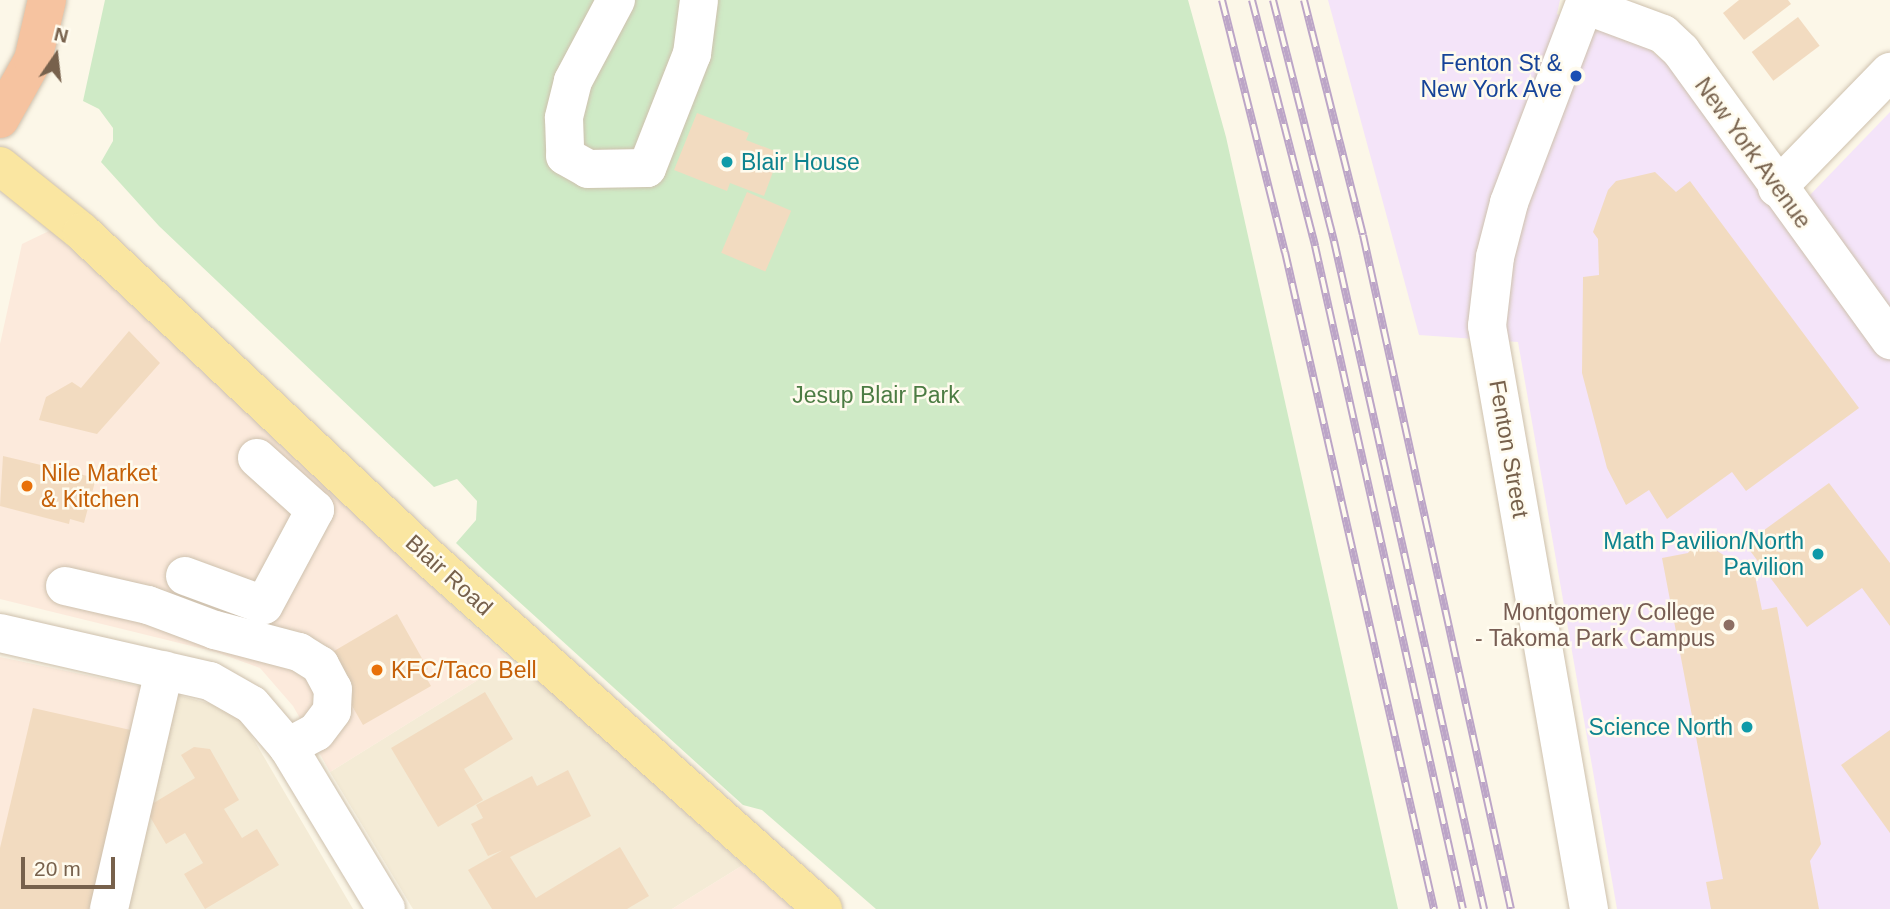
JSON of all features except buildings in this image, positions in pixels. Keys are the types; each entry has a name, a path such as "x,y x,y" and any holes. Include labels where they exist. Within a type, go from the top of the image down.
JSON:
{"highway":[{"path":"0,118 33,60 47,0"}],"main road":[{"name":"Blair Road","path":"0,166 82,232 428,556 823,909"}],"street":[{"path":"616,0 573,81 564,118 565,156 588,169 648,167 692,54 699,0"},
{"name":"New York Avenue","path":"1586,2 1662,34 1681,51 1777,188 1890,340"},
{"name":"Fenton Street","path":"1586,2 1509,203 1495,257 1487,326 1589,909"},
{"path":"1777,188 1890,72"},
{"path":"185,576 264,605 315,510 257,458"},
{"path":"61,648 65,577 148,604 215,630 299,652 320,665 333,689 332,711 316,732 288,747"},
{"path":"0,633 210,681 252,705 288,747 386,909"},
{"path":"109,909 164,670"}],"shaded area":[{"name":"Montgomery College - Takoma Park Campus","path":"1328,0 1560,0 1557,14 1649,49 1670,66 1783,223 1890,112 1890,909 1617,909 1518,342 1419,335"},
{"path":"51,230 510,660 330,772 293,706 260,668 216,652 0,599 0,344 22,244"},
{"path":"0,657 167,692 0,909"},
{"path":"510,660 564,702 743,865 672,909 413,909 330,772"},
{"path":"167,692 237,711 353,909 118,909"},
{"path":"743,865 793,909 672,909"}],"green space":[{"name":"Jesup Blair Park","path":"105,0 1188,0 1226,137 1398,909 876,909 762,810 743,805 456,543 476,520 477,501 457,479 434,487 159,226 101,162 113,141 113,128 99,109 83,101"}],"railway":[{"path":"1222,0 1285,252 1434,909"},
{"path":"1252,0 1315,246 1463,909"},
{"path":"1273,0 1334,241 1484,909"},
{"path":"1304,0 1363,235 1511,909"}],"place":[{"name":"Fenton St & New York Ave","path":"1576,76"},
{"name":"Blair House","path":"727,162"},
{"name":"Nile Market & Kitchen","path":"27,486"},
{"name":"Math Pavilion/North Pavilion","path":"1818,554"},
{"name":"Montgomery College - Takoma Park Campus","path":"1729,625"},
{"name":"KFC/Taco Bell","path":"377,670"},
{"name":"Science North","path":"1747,727"}]}
